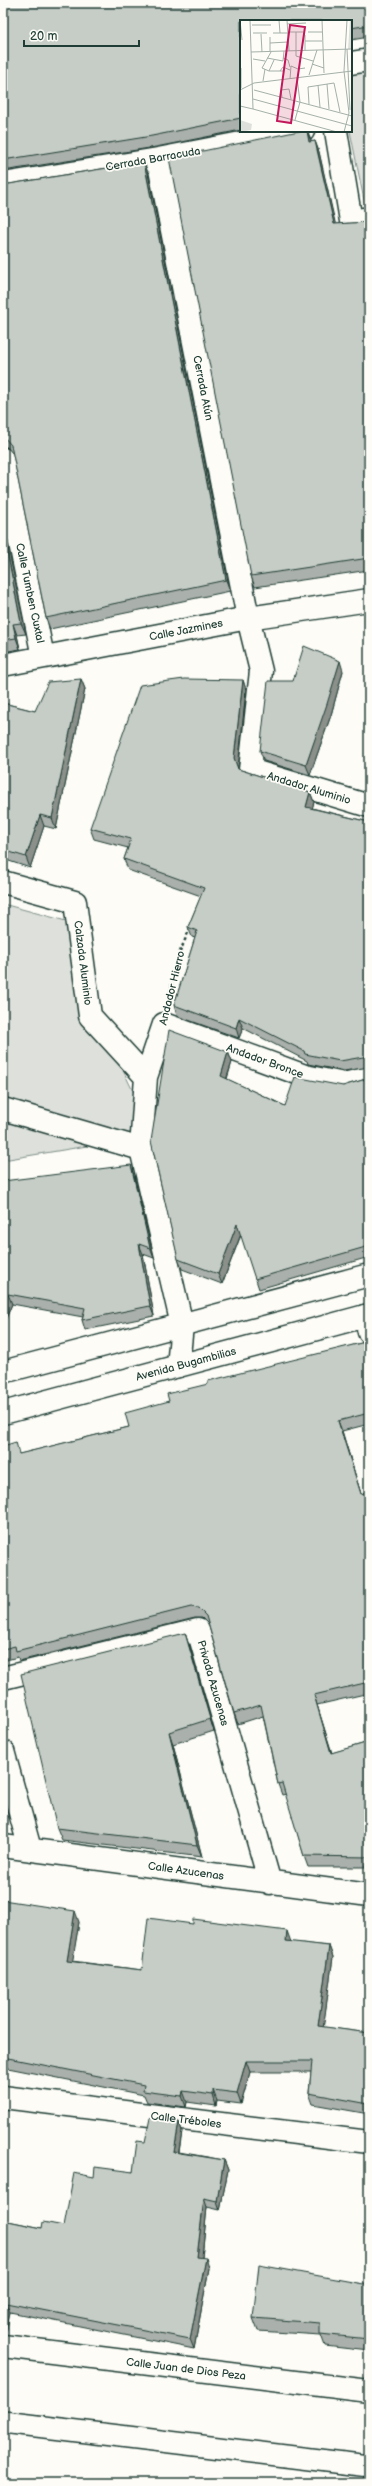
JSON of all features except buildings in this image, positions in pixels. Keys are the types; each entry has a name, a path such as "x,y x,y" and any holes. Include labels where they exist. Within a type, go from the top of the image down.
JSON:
{"street":[{"path":"352,63 369,60"},
{"name":"Cerrada Barracuda","path":"3,184 158,159 298,132"},
{"path":"336,132 351,221 369,218"},
{"name":"Cerrada Atún","path":"158,159 248,618"},
{"name":"Calle Tumben Cuxtal","path":"3,459 43,656"},
{"name":"Calle Jazmines","path":"3,665 43,656 248,618 369,600"},
{"name":"Andador Aluminio","path":"248,618 261,671 250,770 369,806"},
{"name":"Calzada Aluminio","path":"3,882 75,902 90,1016 146,1077"},
{"name":"Andador Hierro","path":"164,1024 146,1077 141,1150 182,1325 178,1366"},
{"name":"Andador Bronce","path":"164,1024 306,1076 344,1084 369,1078"},
{"path":"3,1109 141,1150"},
{"path":"3,1372 369,1275"},
{"name":"Avenida Bugambilias","path":"3,1413 178,1366 368,1321"},
{"name":"Privada Azucenas","path":"3,1678 198,1630 270,1883"},
{"path":"3,1751 30,1850"},
{"name":"Calle Azucenas","path":"3,1846 270,1883 369,1895"},
{"name":"Calle Tréboles","path":"3,2097 369,2142"},
{"name":"Calle Juan de Dios Peza","path":"3,2346 369,2391"}],"lane":[{"path":"3,2422 369,2466"}],"path":[{"name":"Andador Hierro","path":"164,1024 179,954 191,925"}],"shaded area":[{"path":"369,70 369,210 366,210 350,132 352,132 352,73"},
{"path":"3,904 77,924 84,1009 121,1066 141,1108 129,1139 3,1160"}]}
